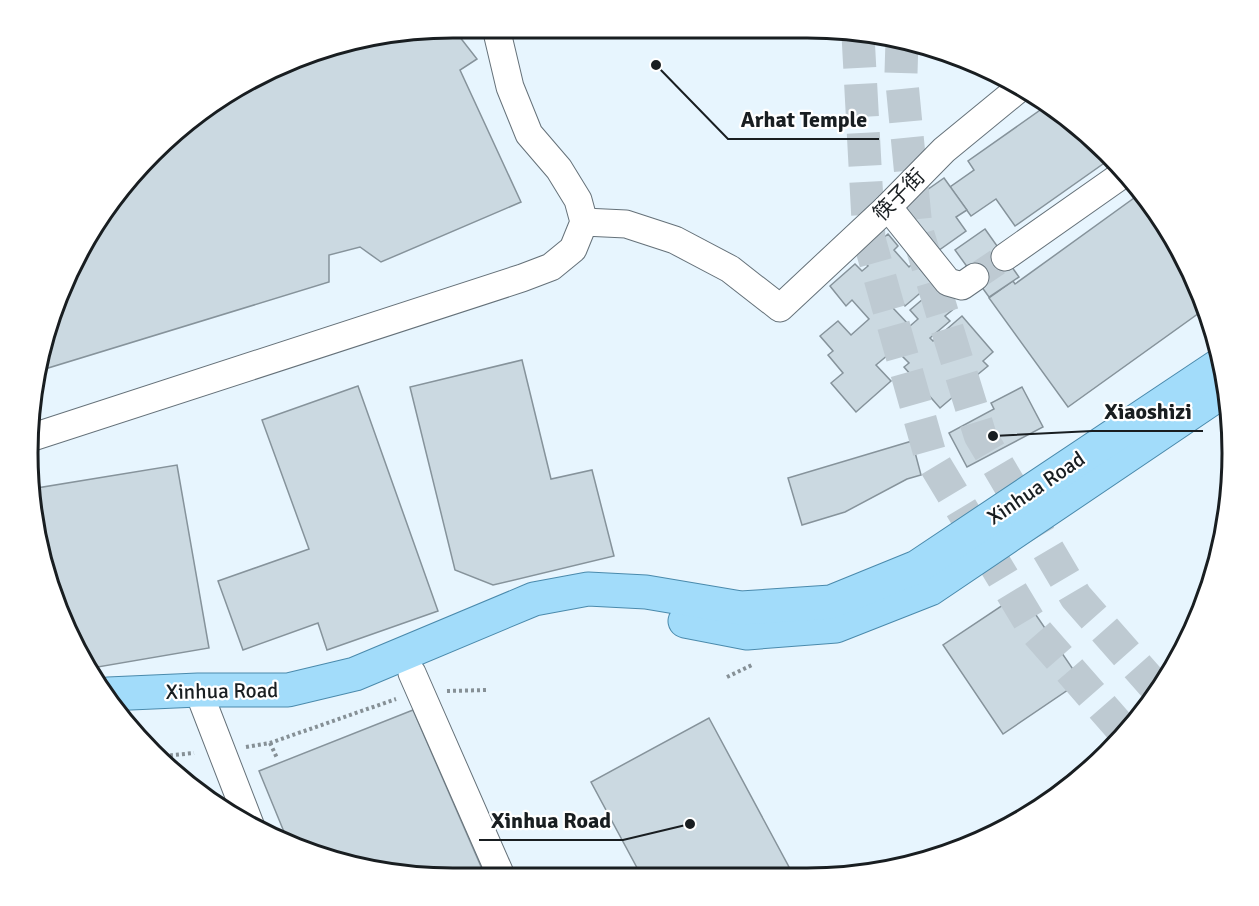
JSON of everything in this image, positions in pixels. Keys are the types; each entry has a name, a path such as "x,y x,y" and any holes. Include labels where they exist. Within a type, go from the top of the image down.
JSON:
{"main road":[{"name":"Xinhua Road","path":"129,713 202,700 288,690 355,674 534,599 588,589 646,592 741,608 831,603 917,567 1213,369"},
{"name":"Xinhua Road","path":"115,694 202,700 288,711 416,682 542,617 586,608 632,611 747,633 836,626 930,589 1217,395"}],"street":[{"path":"38,435 551,267 573,249 584,222 578,200 559,170 529,134 510,87 498,38"},
{"name":"筷子街","path":"584,222 626,224 675,240 730,269 780,308 888,207 944,150 1014,93"},
{"path":"1005,257 1117,178"},
{"path":"888,207 948,282 962,286 975,277"},
{"path":"416,682 498,868"},
{"path":"202,700 246,813"}],"path":[{"path":"727,677 752,665"},
{"path":"169,756 221,751 270,743 416,682 488,690"},
{"path":"270,743 277,759"}],"building":[{"path":"426,38 461,38 477,59 460,70 521,202 381,262 360,247 329,255 329,282 46,369 69,294 93,245 123,200 141,179 159,159 200,123 269,80 319,60 372,45"},
{"path":"1040,110 1059,123 1104,163 1015,226 996,199 971,216 950,187 974,170 968,161"},
{"path":"944,178 967,210 956,217 966,231 935,253 903,207"},
{"path":"1134,198 1166,245 1179,269 1197,314 1068,407 989,298 1013,281 1015,284"},
{"path":"985,229 1019,277 989,297 955,250"},
{"path":"888,234 898,246 894,250 909,267 914,262 932,283 905,306 901,301 893,308 910,326 918,319 910,310 937,287 955,308 945,316 950,321 930,338 933,341 962,316 993,352 983,361 988,366 971,380 967,375 962,379 967,385 940,408 904,367 909,363 895,349 876,365 891,381 856,412 831,383 843,373 828,355 833,351 820,336 838,321 851,335 869,319 852,300 846,306 830,286 855,264 862,271 868,266 861,257"},
{"path":"522,360 551,479 592,470 614,556 493,585 455,570 410,387"},
{"path":"358,386 438,611 327,650 318,623 243,650 218,581 309,549 262,420"},
{"path":"1022,387 1043,427 967,467 949,433 994,409 991,403"},
{"path":"912,441 921,475 907,479 845,512 802,525 788,478"},
{"path":"177,465 209,648 97,667 80,637 60,587 45,534 39,488"},
{"path":"1021,593 1081,681 1003,734 943,645"},
{"path":"413,710 482,868 426,868 372,861 294,837 284,833 259,771"},
{"path":"709,718 789,867 637,868 591,782"}],"tunnel":[{"path":"858,41 869,239 931,458 1034,629 1119,726"},
{"path":"902,49 901,73 916,228 980,435 1076,597 1152,683"},
{"path":"975,277 1005,257"}],"place":[{"name":"Arhat Temple","path":"656,65"},
{"name":"Xiaoshizi","path":"993,436"},
{"name":"Xinhua Road","path":"690,824"}]}
